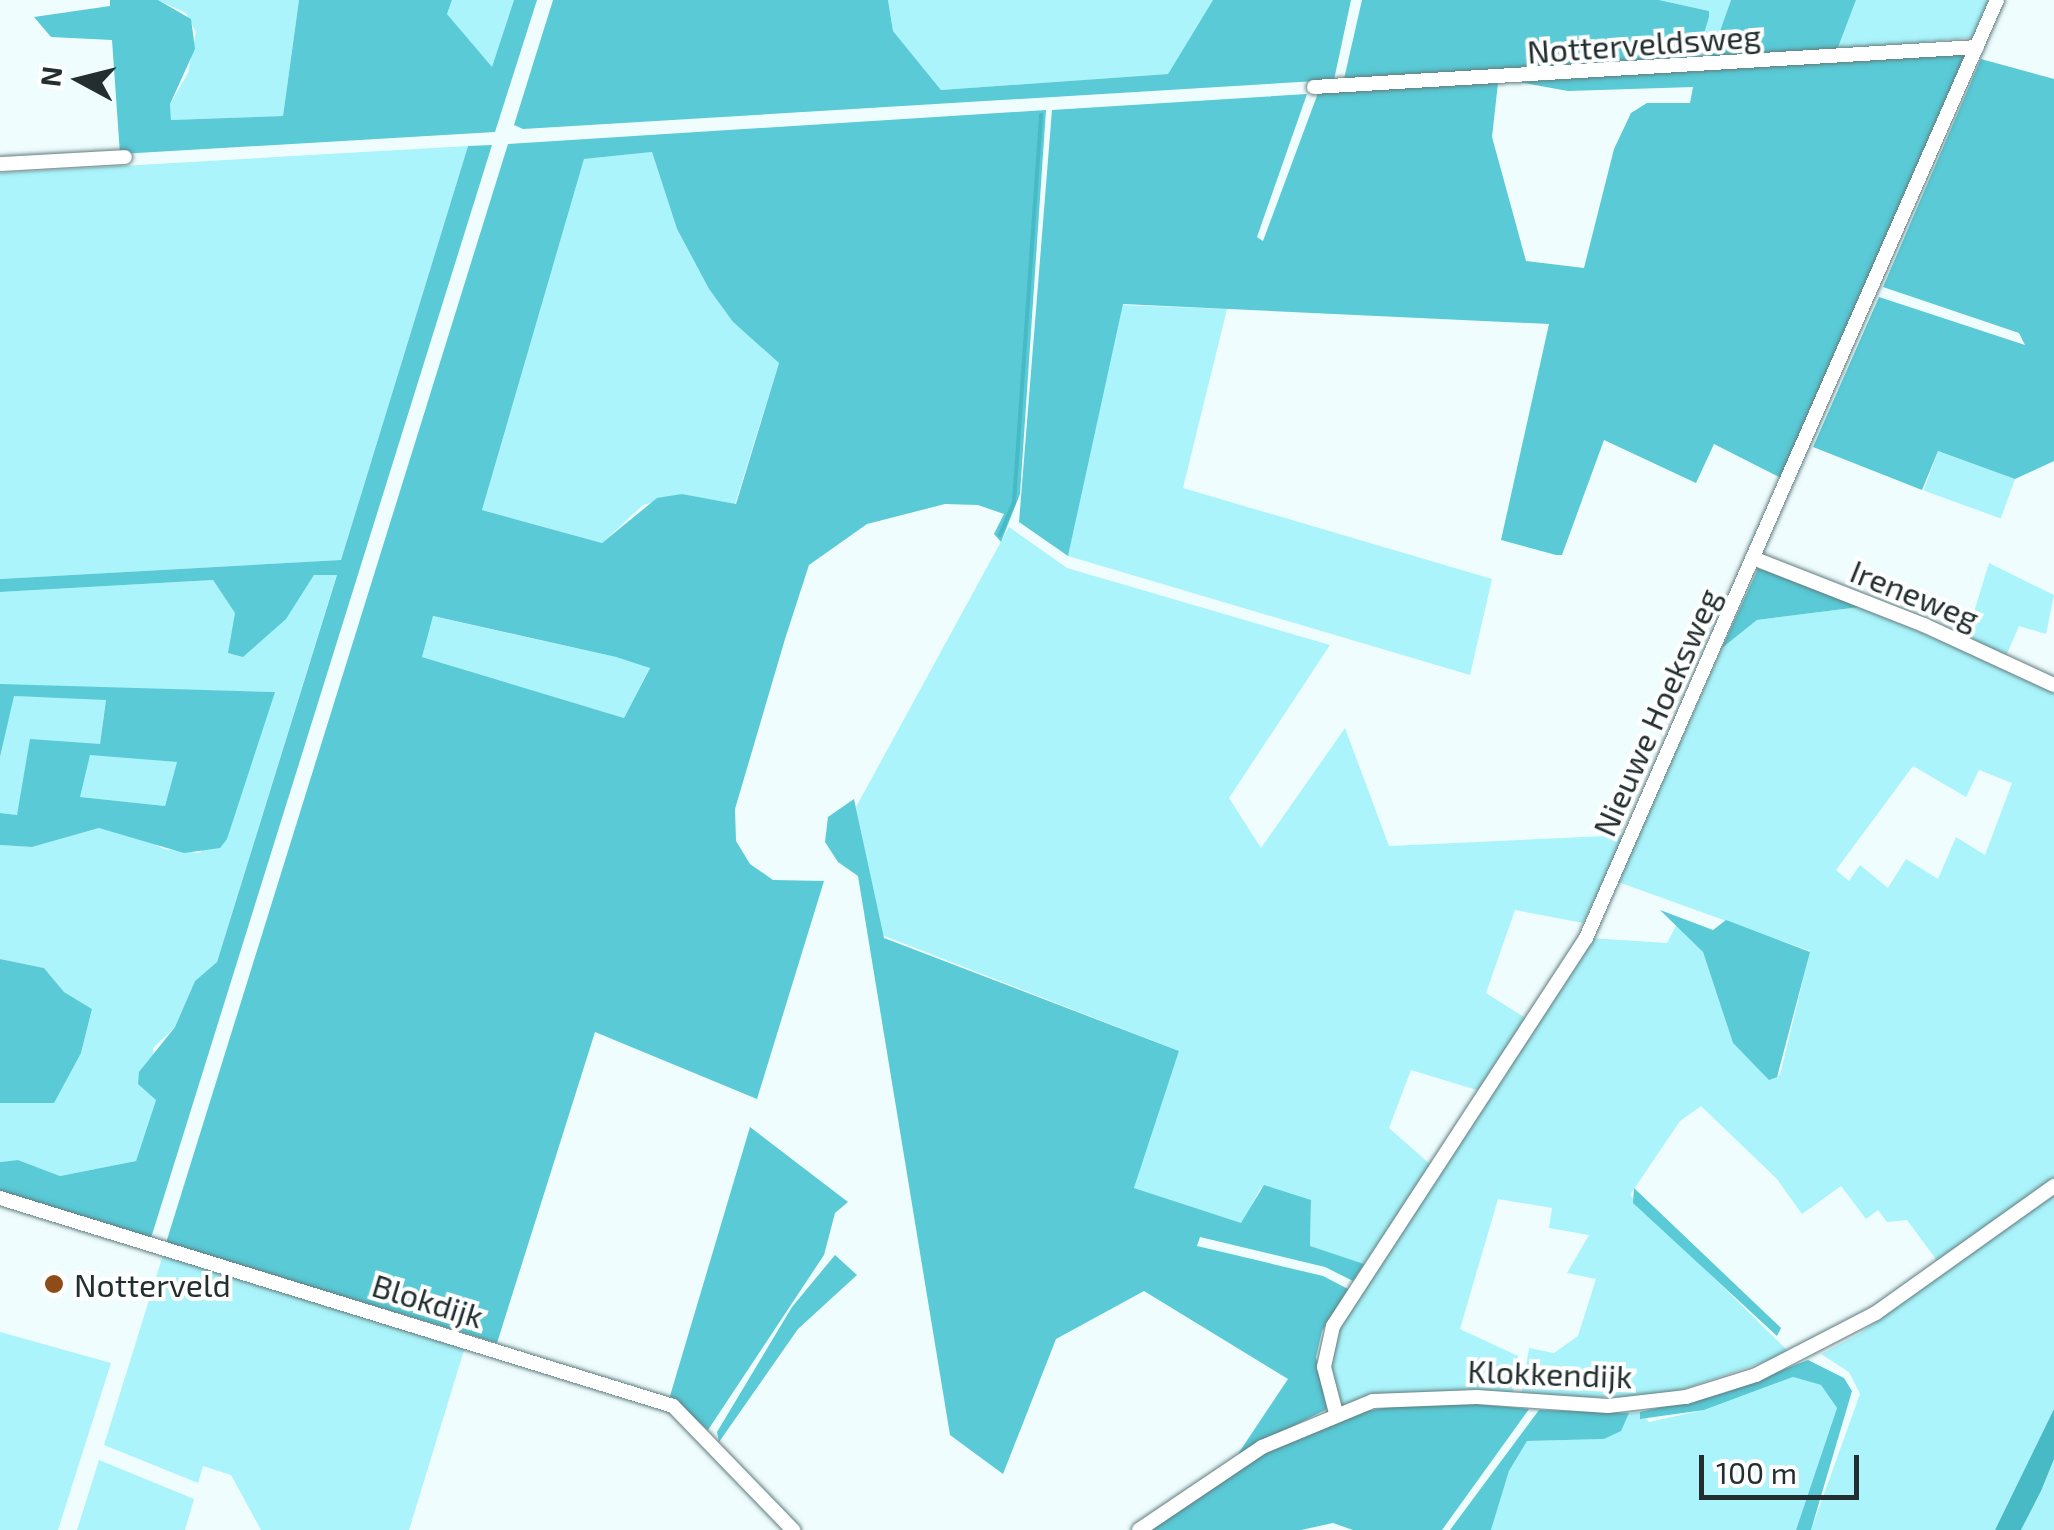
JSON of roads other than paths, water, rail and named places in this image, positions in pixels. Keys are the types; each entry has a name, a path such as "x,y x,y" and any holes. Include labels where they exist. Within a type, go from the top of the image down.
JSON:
{"street":[{"name":"Nieuwe Hoeksweg","path":"1336,1413 1324,1366 1333,1326 1580,950 1998,0"},
{"name":"Notterveldsweg","path":"1314,87 1977,47"},
{"path":"0,164 125,158"},
{"name":"Ireneweg","path":"1753,558 1924,625 2054,685"},
{"name":"Klokkendijk","path":"1139,1530 1262,1447 1336,1413 1408,1397 1648,1403 1756,1375 1876,1314 2054,1186"},
{"name":"Blokdijk","path":"0,1198 674,1406 793,1530"}],"waterway":[{"path":"1000,535 1014,502 1041,115"}],"place":[{"name":"Notterveld","path":"54,1284"}]}
